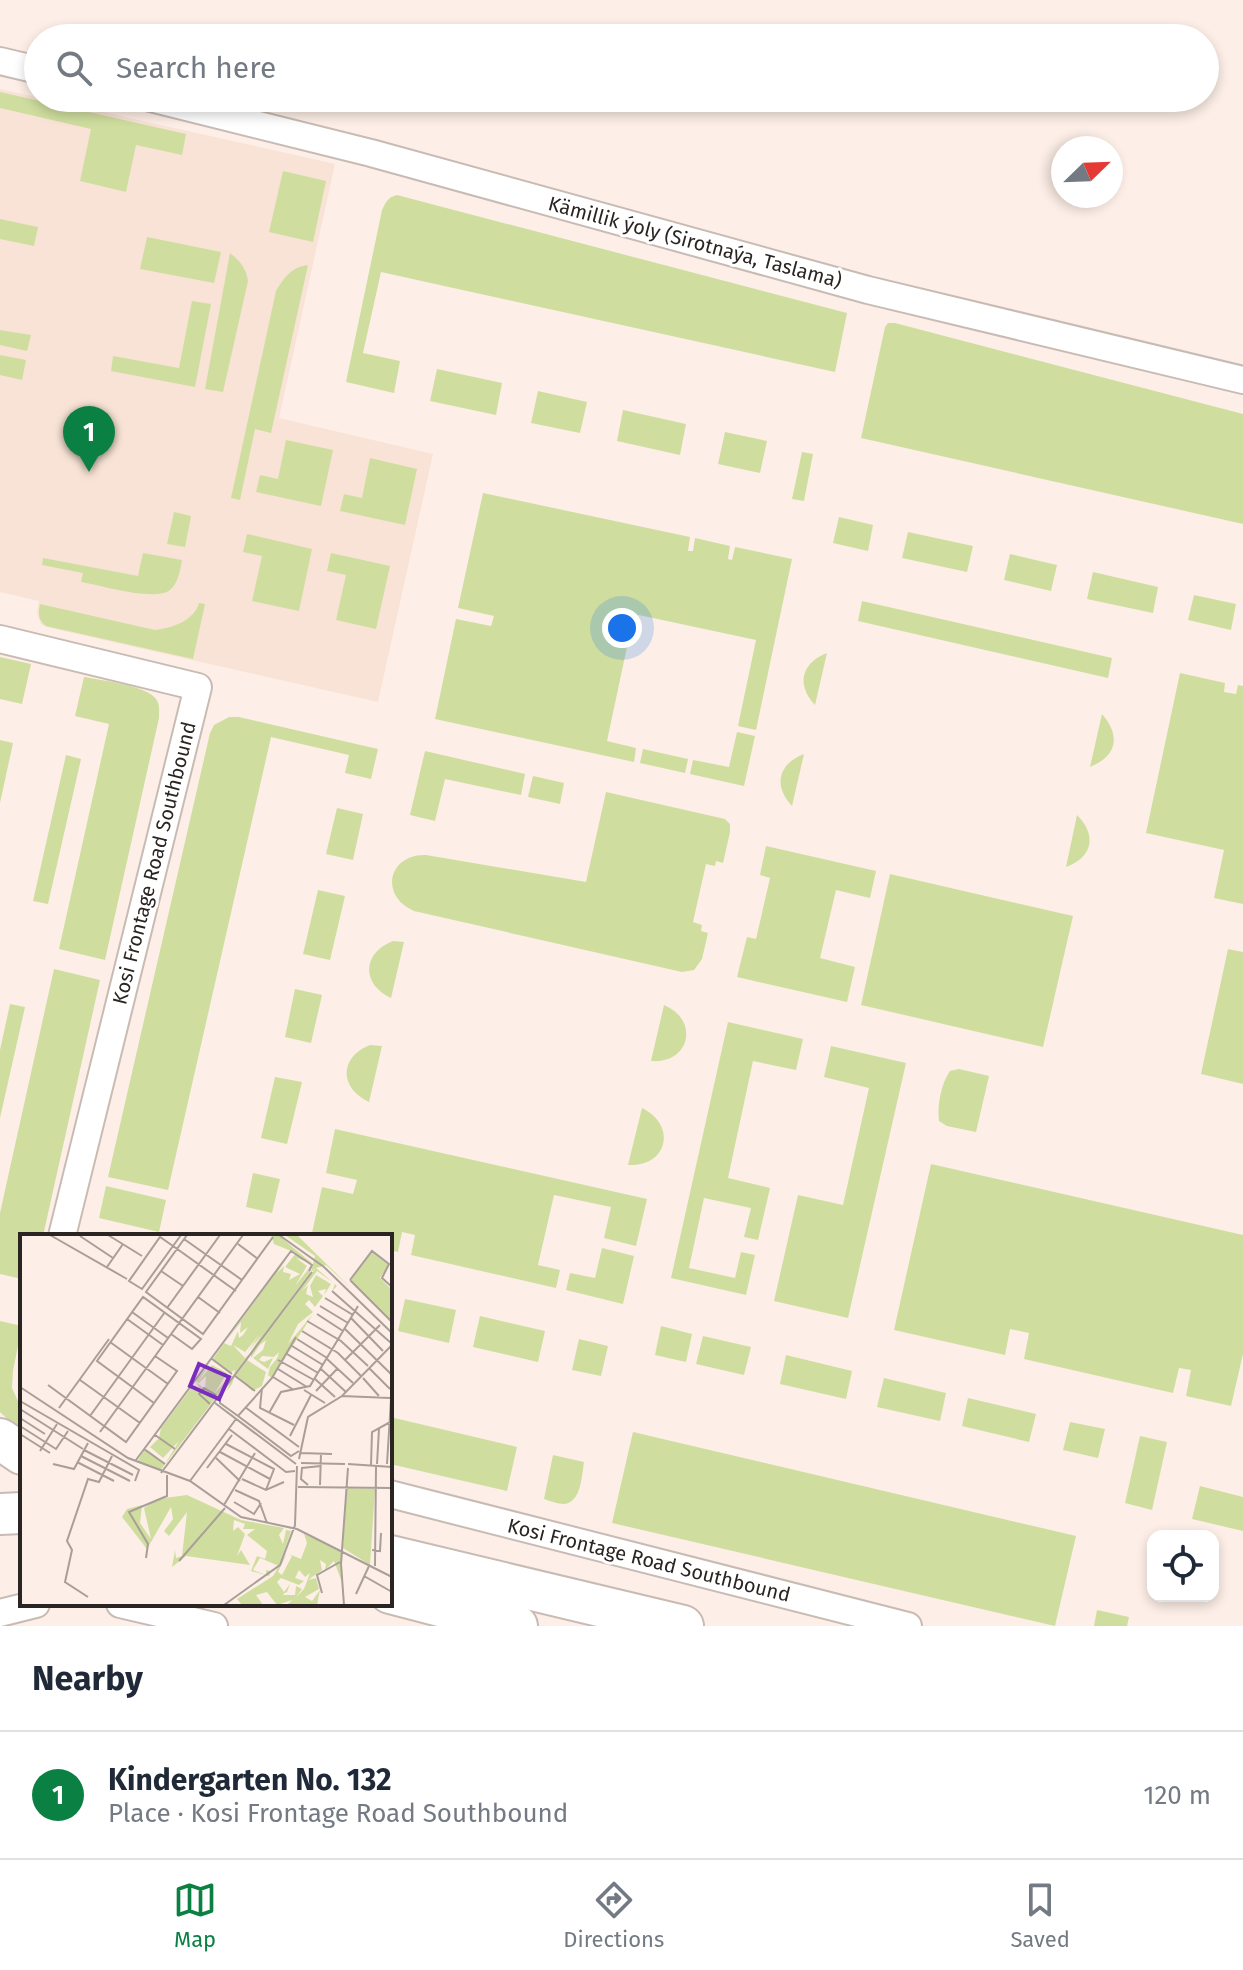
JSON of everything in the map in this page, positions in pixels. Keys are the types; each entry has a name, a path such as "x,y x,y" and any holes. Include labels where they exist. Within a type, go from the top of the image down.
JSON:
{"main road":[{"path":"0,1439 20,1453"},
{"path":"0,1514 20,1513"},
{"path":"392,1556 683,1626"},
{"path":"417,1606 517,1626"}],"street":[{"path":"0,61 24,67"},
{"name":"Kämillik ýoly (Sirotnaýa, Taslama)","path":"206,112 371,153 868,290 1243,380"},
{"name":"Kosi Frontage Road Southbound","path":"0,639 198,687 62,1234"},
{"name":"Kosi Frontage Road Southbound","path":"392,1495 908,1626"},
{"path":"0,1613 28,1606"},
{"path":"129,1606 214,1626"}],"shaded area":[{"path":"0,89 24,94 24,112 103,112 335,164 279,418 433,454 378,702 46,627 38,617 39,601 0,592"}],"green space":[{"path":"0,92 24,97 24,112 89,112 186,134 182,155 136,145 126,192 80,181 91,129 0,108"},
{"path":"283,171 326,181 313,242 269,232"},
{"path":"397,195 847,313 835,372 381,272 363,353 400,361 394,393 346,382 382,210 389,199"},
{"path":"0,219 38,227 34,246 0,239"},
{"path":"147,237 221,252 214,283 140,269"},
{"path":"230,253 242,265 248,281 223,392 205,389"},
{"path":"308,265 271,433 255,429 240,500 231,498 276,291 293,271"},
{"path":"192,301 211,304 195,387 111,371 113,356 179,368"},
{"path":"888,323 1243,414 1243,524 861,438"},
{"path":"0,330 31,335 27,351 0,345"},
{"path":"0,355 26,360 22,380 0,375"},
{"path":"437,369 502,383 496,415 430,401"},
{"path":"538,391 587,402 580,433 531,423"},
{"path":"623,410 686,424 680,455 617,441"},
{"path":"725,432 767,441 760,473 718,464"},
{"path":"286,440 333,450 321,506 256,492 260,475 278,479"},
{"path":"802,452 813,454 804,501 792,499"},
{"path":"370,458 417,469 405,525 340,511 344,494 362,498"},
{"path":"483,493 690,537 688,551 693,551 695,538 730,546 728,559 732,560 735,547 792,559 756,730 738,726 756,640 634,614 607,741 636,748 634,762 435,719 456,619 491,626 494,616 458,608"},
{"path":"174,512 191,516 185,547 167,544"},
{"path":"839,517 873,525 868,551 833,543"},
{"path":"908,532 973,546 967,572 902,558"},
{"path":"247,534 312,549 299,611 252,601 262,556 243,552"},
{"path":"143,553 182,560 177,580 170,590 140,594 114,589 81,582 83,573 42,565 43,558 138,576"},
{"path":"331,553 390,566 376,629 336,620 346,575 327,571"},
{"path":"1010,554 1057,565 1051,591 1004,580"},
{"path":"1093,572 1158,587 1153,613 1087,599"},
{"path":"1194,595 1236,604 1231,630 1188,620"},
{"path":"862,601 1112,658 1108,678 858,621"},
{"path":"199,603 205,604 193,659 46,626 39,613 40,604 155,630 187,619"},
{"path":"827,653 815,705 805,690 804,675 811,663"},
{"path":"0,657 31,664 22,704 0,699"},
{"path":"1180,673 1225,683 1224,692 1236,694 1238,685 1243,686 1243,904 1214,898 1224,850 1146,833"},
{"path":"84,677 144,690 156,699 159,708 105,960 59,949 109,724 75,716"},
{"path":"1102,714 1112,730 1113,745 1106,757 1090,767"},
{"path":"229,717 378,749 371,779 345,773 349,755 271,737 168,1190 108,1177 210,733 214,725"},
{"path":"737,732 755,736 744,786 690,774 693,760 729,767"},
{"path":"0,740 13,743 0,803"},
{"path":"643,749 688,759 685,773 640,763"},
{"path":"425,751 525,774 521,795 445,779 435,821 410,815"},
{"path":"804,754 792,806 782,791 781,776 788,764"},
{"path":"66,755 81,759 48,904 33,901"},
{"path":"533,776 564,783 560,804 528,797"},
{"path":"606,792 725,819 730,824 723,863 716,861 715,866 706,864 693,922 702,925 701,931 708,933 702,959 694,970 682,972 414,911 396,896 392,886 396,868 403,861 426,855 586,882"},
{"path":"337,808 363,814 353,860 326,854"},
{"path":"1077,815 1088,830 1089,845 1082,857 1066,867"},
{"path":"766,846 876,871 870,898 836,890 820,958 855,967 847,1002 737,977 747,937 756,939 770,878 760,875"},
{"path":"890,874 1073,916 1043,1047 861,1005"},
{"path":"318,890 345,896 330,960 303,954"},
{"path":"393,941 404,942 391,998 374,985 369,969 375,953"},
{"path":"1228,949 1243,952 1243,1084 1201,1074"},
{"path":"54,969 100,980 43,1234 20,1234 20,1279 0,1274 0,1213"},
{"path":"295,989 322,995 311,1043 285,1037"},
{"path":"10,1004 25,1007 0,1118 0,1050"},
{"path":"664,1005 683,1020 686,1040 675,1056 651,1061"},
{"path":"728,1022 803,1039 796,1070 753,1061 728,1178 770,1188 758,1240 744,1237 751,1208 704,1198 689,1268 735,1278 741,1252 755,1255 746,1295 671,1278"},
{"path":"370,1045 382,1046 369,1102 352,1089 347,1073 353,1057"},
{"path":"831,1046 906,1063 848,1318 774,1301 798,1195 843,1205 869,1088 824,1077"},
{"path":"959,1069 989,1076 976,1132 947,1126 939,1121 939,1102 944,1082 950,1071"},
{"path":"275,1077 302,1082 287,1144 261,1138"},
{"path":"642,1108 660,1124 663,1144 652,1159 642,1164 628,1165"},
{"path":"335,1129 647,1199 636,1246 604,1238 611,1207 554,1195 538,1265 560,1270 556,1288 411,1255 415,1235 402,1232 398,1252 392,1250 392,1234 312,1233 322,1187 353,1194 357,1180 326,1173"},
{"path":"931,1164 1243,1235 1243,1354 1231,1406 1186,1396 1191,1370 1179,1368 1173,1393 1024,1359 1029,1333 1010,1329 1005,1355 894,1330"},
{"path":"253,1173 280,1179 272,1213 246,1207"},
{"path":"106,1186 166,1200 159,1232 99,1218"},
{"path":"602,1248 634,1256 623,1304 566,1290 570,1273 595,1278"},
{"path":"405,1299 456,1310 449,1343 398,1331"},
{"path":"480,1316 545,1331 538,1362 473,1347"},
{"path":"0,1321 20,1326 12,1388 20,1406 20,1431 0,1412"},
{"path":"661,1326 692,1334 686,1362 655,1355"},
{"path":"703,1336 751,1347 744,1375 696,1364"},
{"path":"579,1339 608,1346 601,1376 572,1370"},
{"path":"786,1355 852,1371 846,1399 780,1384"},
{"path":"884,1378 946,1393 940,1421 877,1407"},
{"path":"968,1398 1036,1414 1029,1442 962,1426"},
{"path":"392,1417 517,1447 507,1491 392,1464"},
{"path":"1070,1422 1105,1429 1098,1458 1063,1450"},
{"path":"633,1432 1076,1536 1055,1626 612,1523"},
{"path":"1140,1436 1167,1442 1152,1510 1125,1503"},
{"path":"553,1455 584,1462 580,1488 570,1502 562,1504 544,1499"},
{"path":"1200,1486 1243,1497 1243,1531 1192,1519"},
{"path":"1097,1610 1129,1617 1127,1626 1094,1626"}],"place":[{"name":"Kindergarten No. 132","path":"89,472"}]}
